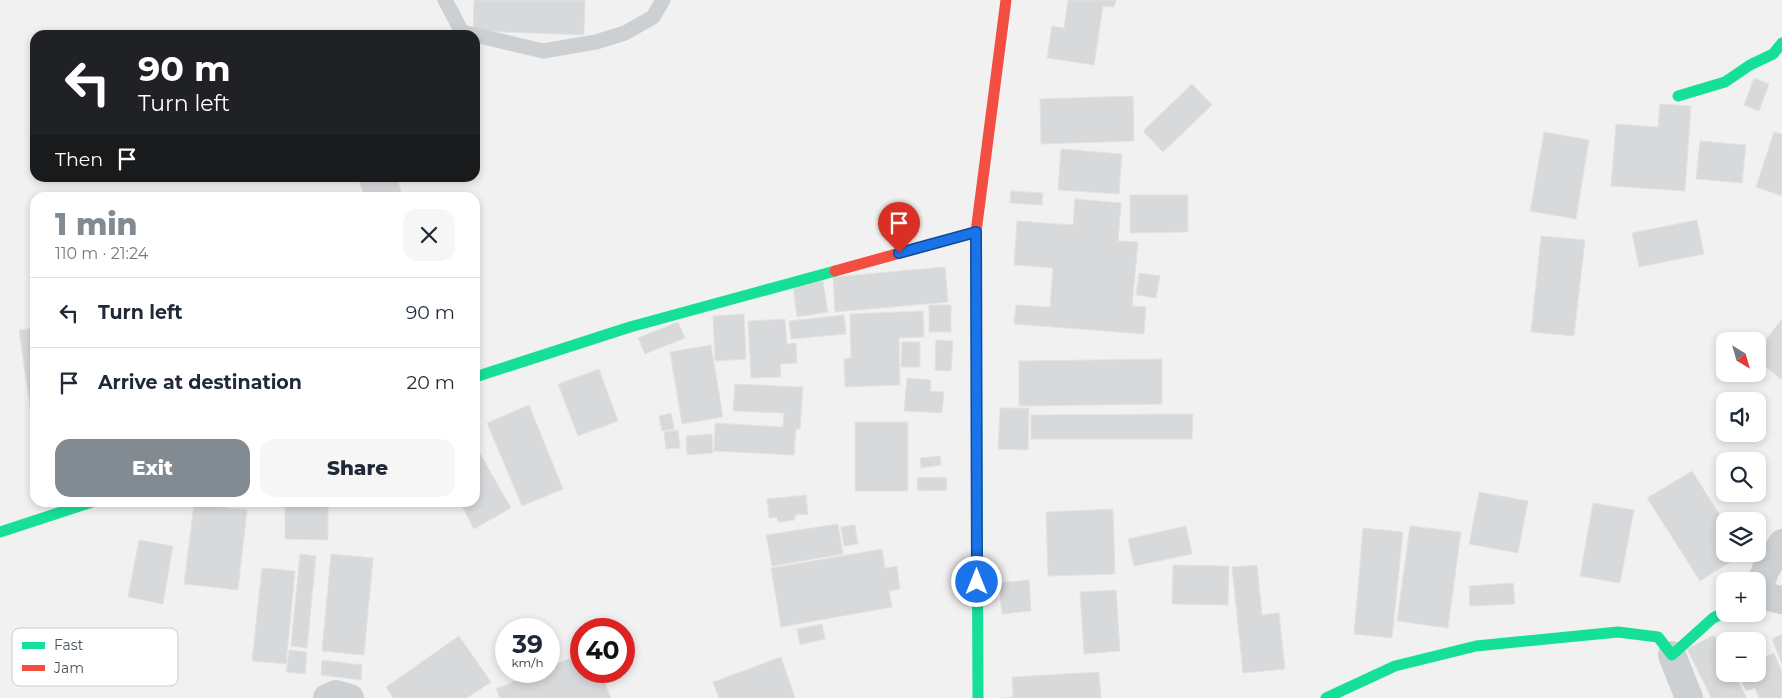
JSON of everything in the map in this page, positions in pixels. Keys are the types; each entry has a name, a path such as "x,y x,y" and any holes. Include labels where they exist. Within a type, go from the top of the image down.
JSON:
{"street":[{"path":"978,698 976,232 1006,0"},
{"path":"1678,96 1725,82 1750,65 1773,54 1782,43"},
{"path":"480,375 630,328 976,232"},
{"path":"0,532 77,507"},
{"path":"1765,572 1782,543"},
{"path":"1766,596 1782,600"},
{"path":"1672,655 1716,616"},
{"path":"1326,698 1395,666 1476,646 1618,632 1658,638 1672,655 1689,698"},
{"path":"327,698 336,694 350,698"}],"lane":[{"path":"445,0 461,30"},
{"path":"480,36 543,51 596,42 625,33 653,17 663,0"}],"building":[{"path":"474,0 585,0 584,35 473,30"},
{"path":"1068,0 1116,0 1114,7 1103,6 1094,65 1047,58 1052,26 1064,28"},
{"path":"1754,78 1769,84 1759,111 1744,105"},
{"path":"1192,84 1212,105 1163,152 1143,131"},
{"path":"1133,96 1134,141 1041,144 1040,99"},
{"path":"1660,104 1691,106 1685,191 1611,186 1616,124 1658,127"},
{"path":"1544,132 1589,140 1576,219 1530,211"},
{"path":"1774,132 1782,134 1782,196 1756,187"},
{"path":"1700,141 1746,145 1742,183 1696,179"},
{"path":"1061,149 1122,154 1119,194 1058,190"},
{"path":"359,182 398,182 401,192 363,192"},
{"path":"1011,191 1043,193 1042,205 1010,203"},
{"path":"1130,195 1188,195 1188,232 1130,233"},
{"path":"1075,199 1121,203 1118,241 1138,242 1132,306 1146,307 1144,334 1014,324 1016,305 1050,307 1053,268 1014,265 1017,221 1073,225"},
{"path":"1697,220 1704,254 1639,267 1632,233"},
{"path":"1541,236 1585,240 1574,336 1531,332"},
{"path":"945,267 948,302 835,312 833,277"},
{"path":"1139,273 1160,276 1156,298 1136,295"},
{"path":"822,275 828,312 797,317 792,280"},
{"path":"929,305 951,305 951,332 929,332"},
{"path":"923,311 924,337 899,338 900,385 845,387 844,359 851,358 850,314"},
{"path":"744,314 746,359 715,361 713,316"},
{"path":"844,315 846,334 791,339 789,321"},
{"path":"785,319 787,344 796,343 797,363 780,364 781,377 751,378 748,321"},
{"path":"1782,319 1782,380 1766,367 1766,340"},
{"path":"678,322 685,338 645,354 638,338"},
{"path":"30,329 30,406 19,330"},
{"path":"936,340 953,341 951,371 935,370"},
{"path":"902,342 920,342 920,367 901,367"},
{"path":"711,345 723,417 682,424 670,352"},
{"path":"1162,359 1162,404 1019,406 1019,361"},
{"path":"599,369 618,421 578,436 558,384"},
{"path":"907,378 931,380 930,391 944,392 942,413 904,411"},
{"path":"735,384 803,387 800,429 796,429 794,455 714,451 715,423 783,427 784,413 733,411"},
{"path":"529,405 563,489 522,506 487,423"},
{"path":"1000,408 1029,408 1028,450 998,449"},
{"path":"671,413 674,429 662,431 659,416"},
{"path":"1193,414 1192,439 1031,439 1031,415"},
{"path":"855,422 908,422 908,491 855,491"},
{"path":"678,430 680,448 666,449 664,432"},
{"path":"712,434 713,453 687,455 686,436"},
{"path":"480,454 511,508 474,529 463,507 480,507"},
{"path":"940,456 941,465 921,468 920,458"},
{"path":"1692,471 1718,512 1716,512 1716,562 1730,562 1700,581 1647,498"},
{"path":"946,477 947,490 918,491 917,478"},
{"path":"1479,492 1528,501 1518,553 1469,544"},
{"path":"806,495 808,514 795,515 795,520 778,522 777,517 769,518 767,499"},
{"path":"1593,503 1634,510 1620,583 1580,576"},
{"path":"194,507 220,507 247,510 238,590 184,584"},
{"path":"285,507 328,507 328,540 285,539"},
{"path":"1113,509 1115,574 1048,576 1046,512"},
{"path":"838,524 843,554 772,566 766,535"},
{"path":"855,525 858,544 844,546 841,527"},
{"path":"1186,526 1192,554 1134,566 1128,539"},
{"path":"1410,526 1461,532 1448,628 1397,621"},
{"path":"1363,528 1403,532 1392,638 1354,634"},
{"path":"139,540 173,546 163,604 128,597"},
{"path":"882,549 885,568 897,566 900,589 889,591 892,607 781,627 771,568"},
{"path":"300,554 316,556 307,648 291,646"},
{"path":"331,554 373,558 364,655 322,651"},
{"path":"1173,565 1229,566 1228,605 1172,604"},
{"path":"1257,565 1262,615 1279,613 1285,669 1243,673 1232,567"},
{"path":"262,568 295,571 286,664 252,661"},
{"path":"1029,580 1031,611 1002,614 999,583"},
{"path":"1513,583 1515,604 1470,606 1469,586"},
{"path":"1116,590 1120,651 1084,654 1080,592"},
{"path":"822,624 825,639 800,645 797,629"},
{"path":"1782,634 1782,664 1772,639"},
{"path":"1714,635 1716,639 1716,682 1738,682 1747,698 1709,698 1711,697 1687,649"},
{"path":"459,636 491,682 467,698 393,698 386,687"},
{"path":"289,650 307,652 305,674 286,672"},
{"path":"1774,653 1782,672 1782,698 1759,698 1755,688 1746,691 1742,682 1766,682 1766,656"},
{"path":"781,657 795,698 719,698 713,682"},
{"path":"570,658 570,683 605,683 611,698 500,698 496,689 511,683 560,683 560,663"},
{"path":"322,660 362,665 361,680 321,675"},
{"path":"1099,672 1101,698 1002,698 1013,697 1012,677"}],"traffic: fast":[{"path":"1678,96 1725,82 1750,65 1773,54 1782,43"},
{"path":"976,264 978,698"},
{"path":"480,375 630,327 835,271"},
{"path":"0,532 77,507"},
{"path":"1326,698 1395,666 1476,646 1618,632 1658,637 1672,655 1716,616"}],"traffic: jam":[{"path":"976,264 976,232 1006,0"},
{"path":"835,271 976,232"}],"route":[{"path":"899,253 976,232 977,582"}]}
